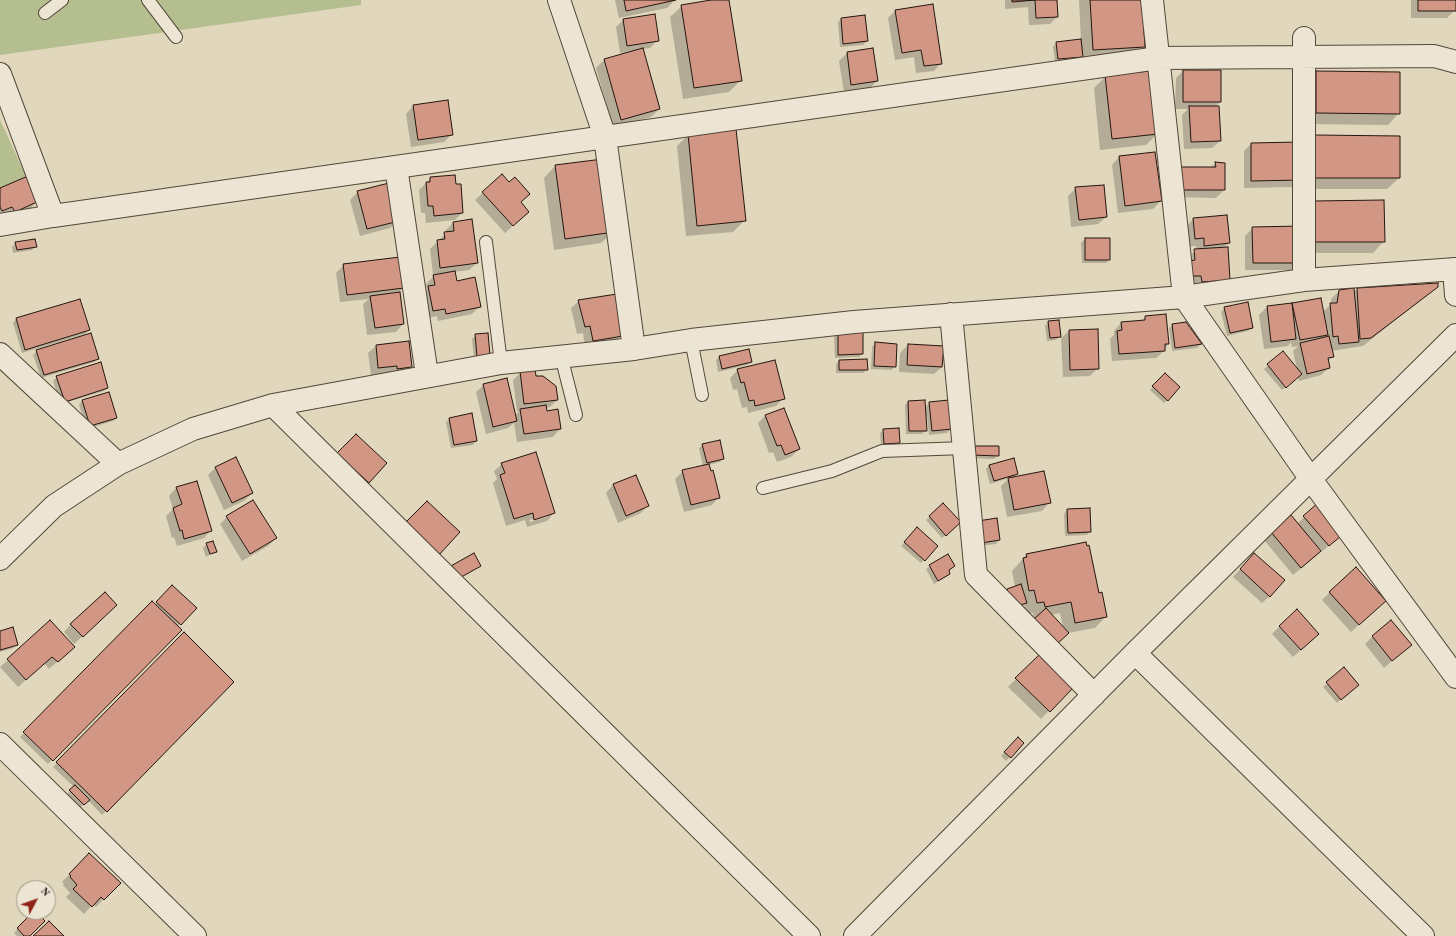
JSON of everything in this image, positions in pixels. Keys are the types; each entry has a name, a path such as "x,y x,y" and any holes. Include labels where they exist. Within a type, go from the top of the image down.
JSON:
{"street":[{"path":"559,0 605,137 634,349"},
{"path":"1152,0 1184,296 1310,478 1456,677"},
{"path":"1304,48 1304,280"},
{"path":"0,225 53,216 1158,58 1304,48 1434,56 1456,62"},
{"path":"0,74 53,216"},
{"path":"396,167 427,376"},
{"path":"0,559 54,506 118,464 193,429 273,405 427,376 501,363 634,349 691,340 854,322 1184,296 1304,280 1455,269 1456,295"},
{"path":"952,314 976,575 1094,695"},
{"path":"855,936 1310,478 1456,335"},
{"path":"0,354 118,464"},
{"path":"273,405 809,936"},
{"path":"1135,653 1423,936"},
{"path":"0,744 195,936"}],"lane":[{"path":"44,13 62,0"},
{"path":"148,0 176,38"},
{"path":"486,242 501,363"},
{"path":"691,340 702,395"},
{"path":"561,356 576,416"},
{"path":"763,488 832,470 882,451 964,448"}],"green space":[{"path":"0,0 361,0 361,5 0,55"},
{"path":"0,120 32,189 0,192"}],"building":[{"path":"624,0 676,0 626,11"},
{"path":"711,0 729,0 742,81 694,88 681,5"},
{"path":"1012,0 1035,0 1012,2"},
{"path":"1035,0 1057,0 1058,17 1036,18"},
{"path":"1090,0 1142,0 1145,47 1093,50"},
{"path":"1418,0 1456,0 1456,11 1418,11"},
{"path":"933,4 942,64 924,66 921,50 902,53 895,10"},
{"path":"655,14 659,41 627,46 623,19"},
{"path":"865,15 868,41 843,44 841,18"},
{"path":"1081,39 1083,57 1058,59 1056,42"},
{"path":"643,48 660,109 621,120 604,59"},
{"path":"873,48 878,81 851,85 847,52"},
{"path":"1183,70 1221,70 1221,102 1183,102"},
{"path":"1151,71 1158,134 1112,139 1105,75"},
{"path":"1316,71 1400,72 1400,114 1316,113"},
{"path":"448,100 453,135 418,140 413,105"},
{"path":"1189,106 1219,106 1221,141 1191,142"},
{"path":"736,129 746,221 697,226 688,134"},
{"path":"1314,135 1400,136 1400,178 1314,178"},
{"path":"1300,142 1301,180 1251,181 1251,143"},
{"path":"1155,152 1162,201 1125,206 1119,156"},
{"path":"603,159 614,232 565,239 555,165"},
{"path":"1215,162 1225,163 1225,190 1180,190 1180,167 1216,167"},
{"path":"502,174 509,182 515,177 530,194 521,202 529,212 513,226 482,192"},
{"path":"455,175 456,184 461,184 463,213 434,216 433,206 428,206 426,182 430,182 430,177"},
{"path":"28,176 39,201 15,212 12,207 2,211 0,207 0,188"},
{"path":"389,183 399,221 367,229 357,191"},
{"path":"1104,185 1107,217 1079,220 1075,187"},
{"path":"1384,200 1385,242 1314,242 1314,201"},
{"path":"1227,215 1230,243 1204,246 1204,238 1195,239 1193,218"},
{"path":"472,219 478,263 440,268 437,240 445,239 444,232 454,231 453,222"},
{"path":"1301,226 1301,263 1253,263 1252,227"},
{"path":"1085,238 1110,238 1110,260 1085,260"},
{"path":"35,239 37,247 17,250 15,242"},
{"path":"1228,247 1230,280 1202,282 1201,276 1191,276 1190,261 1195,260 1194,249"},
{"path":"400,257 404,288 347,295 343,264"},
{"path":"455,271 457,281 475,277 481,307 446,314 445,309 433,311 428,286 435,285 433,275"},
{"path":"1438,283 1438,287 1371,338 1360,339 1357,288"},
{"path":"1354,288 1359,342 1339,344 1338,336 1333,337 1330,303 1337,303 1339,290"},
{"path":"400,292 404,324 375,328 370,296"},
{"path":"617,294 623,336 593,341 590,326 585,327 578,300"},
{"path":"1321,298 1328,335 1300,340 1292,303"},
{"path":"80,299 90,330 25,350 16,318"},
{"path":"1248,302 1253,328 1230,333 1224,307"},
{"path":"1292,303 1296,339 1271,342 1267,306"},
{"path":"1166,314 1169,344 1165,344 1165,351 1119,354 1117,331 1122,330 1121,322 1145,320 1145,316"},
{"path":"1059,320 1061,337 1050,338 1048,321"},
{"path":"1186,322 1202,344 1175,348 1172,324"},
{"path":"1098,329 1099,369 1070,370 1069,330"},
{"path":"838,332 863,332 863,354 838,355"},
{"path":"91,333 99,359 44,375 36,350"},
{"path":"488,333 490,355 477,357 475,334"},
{"path":"1329,336 1334,357 1328,358 1330,368 1307,374 1300,343"},
{"path":"409,341 412,367 397,369 397,366 378,368 376,345"},
{"path":"875,342 897,344 896,367 874,366"},
{"path":"908,344 944,346 942,367 907,365"},
{"path":"749,349 752,362 722,369 719,356"},
{"path":"1283,351 1302,374 1286,388 1267,364"},
{"path":"867,359 868,370 839,370 839,360"},
{"path":"775,360 785,399 755,406 754,400 749,401 744,382 741,383 737,369"},
{"path":"101,362 108,388 65,402 56,376"},
{"path":"535,369 536,376 543,376 556,386 558,400 524,404 520,371"},
{"path":"1165,373 1180,387 1168,401 1152,386"},
{"path":"507,378 517,421 493,427 483,384"},
{"path":"109,392 117,418 90,426 82,400"},
{"path":"925,400 927,431 909,431 908,401"},
{"path":"949,400 952,429 932,431 929,402"},
{"path":"546,405 547,411 558,409 561,429 524,434 520,409"},
{"path":"784,408 800,449 785,455 781,445 777,446 765,415"},
{"path":"472,413 477,441 454,445 449,418"},
{"path":"899,428 900,443 884,444 883,429"},
{"path":"356,434 387,463 369,483 337,453"},
{"path":"720,440 724,459 707,463 702,444"},
{"path":"971,446 999,446 999,456 971,455"},
{"path":"536,452 555,513 534,520 533,513 514,519 500,475 505,473 501,463"},
{"path":"236,457 253,493 232,503 215,467"},
{"path":"1014,458 1018,474 994,481 989,465"},
{"path":"709,464 711,471 713,470 720,498 691,505 682,470"},
{"path":"1044,471 1051,503 1014,510 1008,478"},
{"path":"636,475 649,506 626,516 613,484"},
{"path":"197,481 212,531 184,539 173,508 182,504 176,487"},
{"path":"253,500 277,538 250,554 226,516"},
{"path":"427,501 460,532 438,556 404,524"},
{"path":"1319,502 1346,532 1329,546 1303,516"},
{"path":"943,503 961,522 946,536 929,516"},
{"path":"1090,508 1091,532 1068,533 1067,509"},
{"path":"1291,515 1321,551 1301,568 1271,532"},
{"path":"997,518 1000,540 981,543 978,521"},
{"path":"917,527 938,546 925,561 904,542"},
{"path":"213,541 217,552 210,554 206,543"},
{"path":"1086,542 1087,546 1089,545 1099,593 1102,592 1107,617 1075,623 1071,602 1045,607 1044,602 1037,603 1034,590 1029,591 1023,558 1027,557 1026,554"},
{"path":"474,553 481,566 456,580 449,567"},
{"path":"1254,553 1285,580 1270,597 1240,569"},
{"path":"948,554 955,566 949,570 950,574 938,581 929,565"},
{"path":"1356,567 1386,601 1359,625 1329,592"},
{"path":"1021,584 1027,603 1013,607 1007,589"},
{"path":"172,585 197,608 181,625 156,602"},
{"path":"105,592 117,605 83,637 70,624"},
{"path":"152,601 182,630 53,761 23,732"},
{"path":"1046,608 1069,633 1057,644 1034,619"},
{"path":"1297,609 1319,634 1301,650 1279,626"},
{"path":"50,620 75,647 58,662 52,657 26,680 7,659"},
{"path":"1391,620 1412,645 1392,661 1372,636"},
{"path":"13,627 18,645 0,650 0,631"},
{"path":"184,632 234,682 107,812 56,762"},
{"path":"1039,655 1073,688 1050,712 1015,678"},
{"path":"1344,667 1359,685 1341,700 1326,682"},
{"path":"1018,737 1024,743 1011,758 1004,752"},
{"path":"75,785 90,800 84,805 69,790"},
{"path":"89,853 121,883 104,900 101,897 92,907 73,889 77,885 69,874"},
{"path":"25,920 45,921 30,936 24,936 17,928"},
{"path":"49,921 64,936 33,936"}]}
